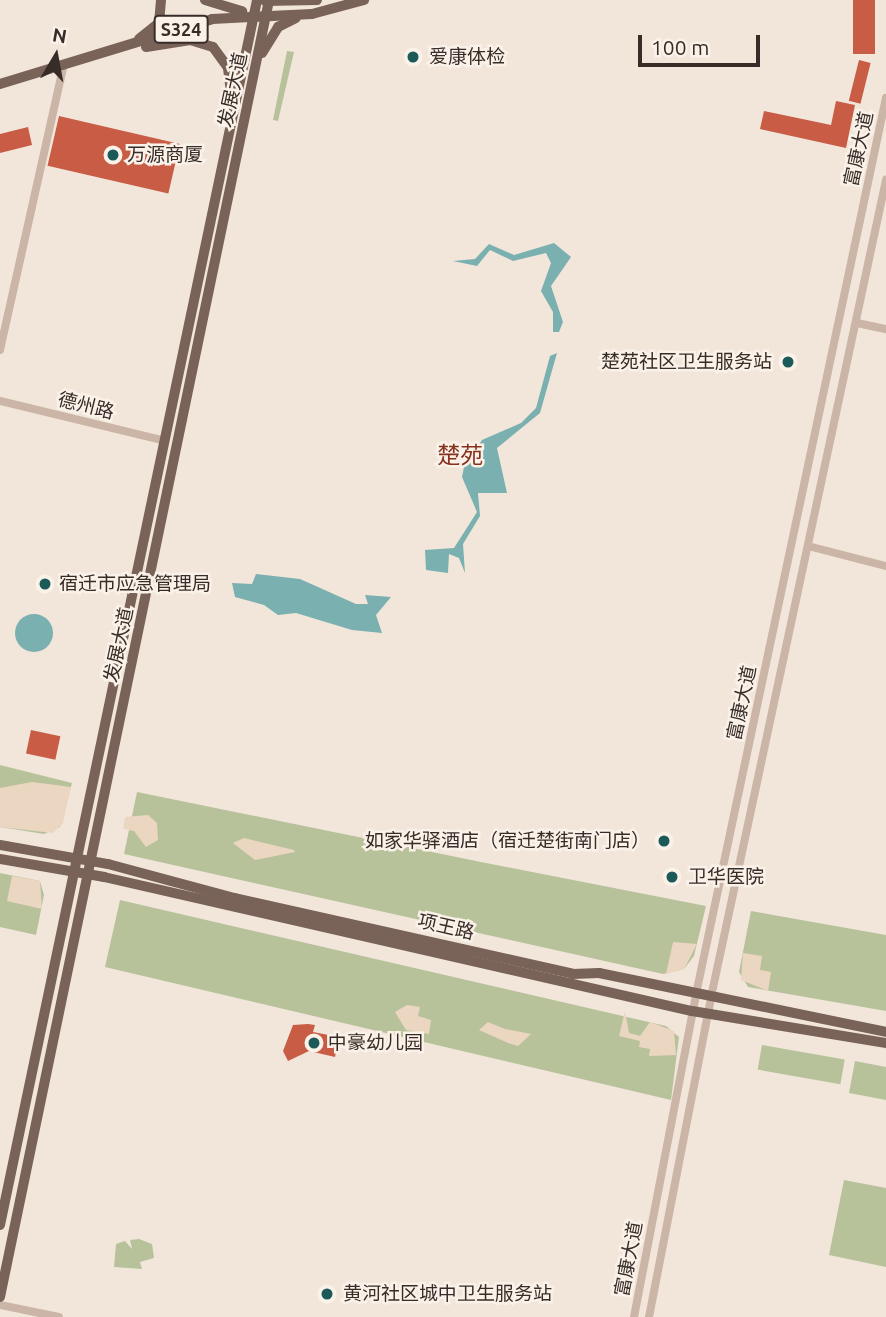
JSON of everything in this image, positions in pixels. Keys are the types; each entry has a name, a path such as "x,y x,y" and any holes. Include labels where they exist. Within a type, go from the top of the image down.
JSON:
{"main road":[{"path":"112,53 156,27 161,0"},
{"path":"205,0 253,14 312,14"},
{"path":"263,0 317,0"},
{"name":"发展大道","path":"0,1297 88,874 85,859 225,139 253,14 263,0"},
{"name":"发展大道","path":"0,1225 76,871 85,859 258,60 266,15 263,0"},
{"path":"258,60 278,27 312,14 364,0"},
{"name":"S324","path":"0,84 112,53 212,19 253,14"},
{"path":"112,53 190,40 213,47 231,79 225,139"},
{"name":"项王路","path":"0,845 85,859 573,974 599,973 886,1032"},
{"name":"项王路","path":"0,859 76,871 692,1011 886,1043"}],"street":[{"path":"0,350 64,66"},
{"name":"富康大道","path":"634,1317 692,1011 886,98"},
{"name":"富康大道","path":"649,1317 711,997 886,180"},
{"path":"858,320 886,327"},
{"name":"德州路","path":"0,401 165,441"},
{"path":"808,546 886,566"},
{"path":"0,1305 59,1317"}],"green space":[{"path":"287,51 294,52 278,121 273,120"},
{"path":"0,765 72,783 60,827 44,834 0,827"},
{"path":"137,792 706,906 694,956 684,969 663,974 124,854"},
{"path":"0,873 40,881 44,895 36,935 0,927"},
{"path":"120,900 666,1026 679,1037 671,1100 105,967"},
{"path":"751,911 886,935 886,1011 748,987 739,972"},
{"path":"762,1045 845,1060 840,1084 758,1070"},
{"path":"855,1061 886,1067 886,1100 849,1093"},
{"path":"844,1180 886,1188 886,1267 829,1255"},
{"path":"139,1239 152,1244 154,1258 140,1262 142,1269 114,1267 116,1244 125,1241 132,1249 130,1240"}],"shaded area":[{"path":"32,782 71,787 63,823 53,833 0,827 0,788"},
{"path":"148,815 157,823 158,840 146,847 134,831 123,829 125,817"},
{"path":"244,838 295,852 255,860 233,843"},
{"path":"12,876 40,881 42,909 7,901"},
{"path":"673,942 697,944 684,969 666,974"},
{"path":"743,953 762,956 760,970 771,972 768,991 741,980"},
{"path":"407,1005 420,1007 418,1016 431,1020 429,1034 406,1030 395,1012"},
{"path":"625,1011 629,1033 640,1036 650,1022 674,1031 676,1055 649,1056 650,1049 639,1047 640,1041 619,1036"},
{"path":"488,1022 505,1029 531,1034 518,1046 479,1030"}],"water":[{"path":"554,243 571,257 551,286 563,322 559,332 553,332 553,312 541,291 551,263 546,253 513,261 490,250 477,266 453,261 475,259 489,244 514,255"},
{"path":"557,353 540,413 497,448 507,493 478,493 480,516 463,544 465,573 459,558 449,554 448,573 426,570 425,550 454,548 477,512 462,477 464,467 482,440 521,423 536,408 550,356"},
{"path":"256,574 300,579 356,604 368,604 365,595 391,597 376,615 382,633 352,630 296,613 278,615 264,605 235,597 232,583 252,584"},
{"path":"34,614 48,619 53,633 48,647 34,652 20,647 15,633 20,619"}],"building":[{"path":"853,0 875,0 875,54 853,54"},
{"path":"859,60 871,63 860,104 849,101"},
{"path":"836,101 855,105 846,148 760,129 764,111 831,125"},
{"name":"万源商厦","path":"59,116 180,144 168,194 48,166"},
{"path":"28,127 32,145 0,153 0,134"},
{"path":"31,730 60,736 55,760 26,753"},
{"name":"中豪幼儿园","path":"293,1025 315,1025 313,1032 339,1037 335,1057 309,1051 288,1061 283,1051"}],"place":[{"name":"爱康体检","path":"413,57"},
{"name":"万源商厦","path":"113,155"},
{"name":"楚苑社区卫生服务站","path":"788,362"},
{"name":"宿迁市应急管理局","path":"45,584"},
{"name":"如家华驿酒店（宿迁楚街南门店）","path":"664,841"},
{"name":"卫华医院","path":"672,877"},
{"name":"中豪幼儿园","path":"314,1043"},
{"name":"黄河社区城中卫生服务站","path":"327,1294"}],"district":[{"name":"楚苑","path":"460,455"}]}
